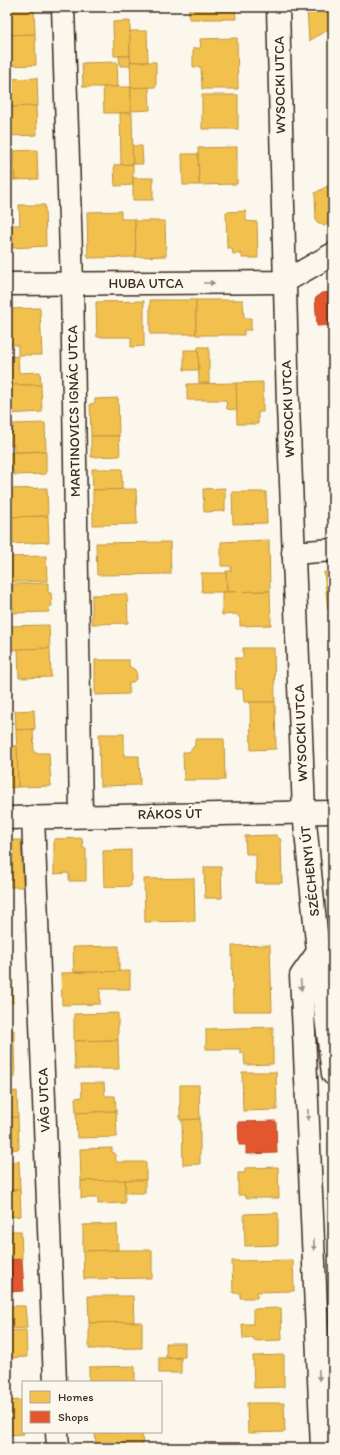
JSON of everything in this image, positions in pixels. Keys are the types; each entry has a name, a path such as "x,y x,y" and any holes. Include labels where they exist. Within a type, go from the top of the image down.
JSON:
{"street":[{"name":"MARTINOVICS IGNÁC UTCA","path":"63,7 72,283 81,816"},
{"name":"WYSOCKI UTCA","path":"278,7 284,282 293,553 304,812"},
{"path":"284,282 328,261"},
{"name":"HUBA UTCA","path":"7,284 284,282"},
{"path":"293,553 333,550"},
{"name":"SZÉCHENYI ÚT","path":"304,812 324,962 333,1074"},
{"name":"RÁKOS ÚT","path":"7,818 333,812"},
{"name":"VÁG UTCA","path":"33,817 55,1381"},
{"path":"322,1448 301,976 324,962"},
{"path":"57,1433 58,1448"}],"building: Homes":[{"path":"7,7 34,7 35,34 7,35"},
{"path":"189,7 235,7 236,19 189,19"},
{"path":"310,7 333,7 333,27 309,41 307,9"},
{"path":"130,21 130,56 114,56 113,22"},
{"path":"130,31 147,31 148,62 130,62"},
{"path":"35,34 36,65 7,66 7,35"},
{"path":"237,38 238,89 202,89 201,67 193,67 193,48 201,48 200,39"},
{"path":"119,56 130,56 131,66 120,66"},
{"path":"117,62 118,87 83,87 82,63"},
{"path":"130,62 156,62 156,87 131,88"},
{"path":"37,78 38,106 7,107 7,79"},
{"path":"103,87 131,87 131,113 104,113"},
{"path":"149,87 150,110 131,111 131,88"},
{"path":"202,95 238,95 238,129 202,129"},
{"path":"36,106 37,135 7,136 7,107"},
{"path":"120,113 132,113 133,164 121,165"},
{"path":"132,146 142,146 143,164 133,164"},
{"path":"237,147 237,184 199,185 198,148"},
{"path":"37,150 38,179 15,180 13,151"},
{"path":"182,154 198,154 199,185 183,185"},
{"path":"7,163 14,163 15,180 7,180"},
{"path":"133,164 133,185 115,186 114,165"},
{"path":"133,178 153,178 153,200 133,200"},
{"path":"333,183 333,221 324,226 316,221 315,193"},
{"path":"19,205 45,205 46,246 13,248 12,225 20,225"},
{"path":"121,211 121,219 135,219 136,257 88,258 87,212"},
{"path":"246,211 246,221 257,222 258,258 242,258 242,254 233,254 232,248 227,248 226,212"},
{"path":"135,221 165,221 166,256 136,257"},
{"path":"150,300 196,300 196,334 150,334"},
{"path":"196,300 243,300 244,318 251,318 251,330 244,330 244,335 196,335"},
{"path":"144,301 144,346 131,347 131,337 97,337 96,302"},
{"path":"40,308 42,355 18,355 18,345 7,345 7,309"},
{"path":"198,347 209,347 209,383 199,383"},
{"path":"184,350 198,350 199,370 184,370"},
{"path":"18,356 19,373 40,372 41,385 7,385 7,357"},
{"path":"330,378 333,378 333,407 332,407"},
{"path":"263,382 263,412 258,412 258,424 237,424 236,383"},
{"path":"236,383 237,410 227,409 226,400 187,400 187,384"},
{"path":"7,385 41,385 42,412 7,414"},
{"path":"118,398 119,436 91,436 90,404 95,403 95,399"},
{"path":"45,423 46,451 14,452 14,445 7,445 7,432 13,432 13,424"},
{"path":"91,436 119,436 120,456 91,457"},
{"path":"46,451 46,474 14,475 14,471 7,471 7,453"},
{"path":"92,469 122,469 122,490 93,490"},
{"path":"47,488 48,516 9,517 8,489"},
{"path":"225,488 225,511 204,512 203,489"},
{"path":"136,489 137,524 93,525 93,490"},
{"path":"232,492 266,492 267,523 233,524"},
{"path":"48,516 49,542 13,544 12,517"},
{"path":"7,518 12,518 12,539 7,539"},
{"path":"269,540 270,591 227,592 226,571 231,571 231,566 221,566 221,542"},
{"path":"170,542 171,574 97,575 96,543"},
{"path":"46,556 47,581 10,582 8,557"},
{"path":"324,572 333,572 333,609 328,610"},
{"path":"201,573 226,573 227,592 202,592"},
{"path":"48,583 48,593 51,593 52,606 49,606 49,612 14,613 14,607 8,607 7,588 13,588 13,584"},
{"path":"270,591 271,625 240,626 240,618 236,614 222,615 222,592"},
{"path":"127,594 128,623 92,624 92,595"},
{"path":"49,625 50,648 7,650 7,626"},
{"path":"50,648 51,677 19,678 18,649"},
{"path":"243,648 274,648 275,702 244,702 243,689 236,689 235,658 243,658"},
{"path":"95,660 129,660 129,666 135,670 137,675 133,682 129,683 129,694 95,695"},
{"path":"329,672 333,672 333,710 330,711"},
{"path":"250,702 275,702 276,749 251,750"},
{"path":"34,710 35,729 16,730 15,711"},
{"path":"331,727 333,727 333,783"},
{"path":"33,729 34,753 49,753 51,786 18,787 16,730"},
{"path":"99,734 124,734 124,756 139,756 140,785 100,786"},
{"path":"195,739 224,739 225,780 184,780 183,752 189,752 195,745"},
{"path":"7,746 17,746 18,787 7,788"},
{"path":"276,835 281,840 282,883 256,883 256,854 246,854 245,836"},
{"path":"82,838 83,848 86,848 86,881 69,881 69,873 54,874 54,839"},
{"path":"7,840 21,840 23,887 7,887"},
{"path":"131,850 131,886 104,887 103,851"},
{"path":"204,867 221,867 222,898 205,898"},
{"path":"194,878 195,921 145,922 144,879"},
{"path":"270,945 272,1011 233,1011 232,946"},
{"path":"119,946 119,972 74,972 73,947"},
{"path":"7,950 11,950 12,977 7,977"},
{"path":"130,971 130,989 100,989 100,1004 62,1005 61,973"},
{"path":"7,977 12,977 13,1003 7,1003"},
{"path":"118,1013 118,1040 74,1041 74,1014"},
{"path":"273,1027 273,1064 245,1065 244,1053 240,1053 240,1049 206,1049 206,1029"},
{"path":"7,1030 14,1030 14,1048 7,1049"},
{"path":"118,1040 119,1069 75,1069 74,1041"},
{"path":"14,1048 15,1078 7,1078 7,1049"},
{"path":"242,1072 276,1072 277,1110 243,1111"},
{"path":"81,1083 104,1083 105,1096 115,1096 116,1111 76,1113 75,1098 82,1097"},
{"path":"180,1085 199,1085 200,1119 180,1120"},
{"path":"17,1091 18,1117 7,1118 7,1092"},
{"path":"116,1111 117,1137 77,1138 76,1113"},
{"path":"18,1117 19,1149 7,1150 7,1118"},
{"path":"200,1119 200,1164 183,1165 182,1120"},
{"path":"112,1148 112,1153 115,1153 116,1162 146,1162 146,1180 81,1181 80,1149"},
{"path":"19,1161 20,1190 7,1190 7,1162"},
{"path":"278,1167 279,1198 246,1198 245,1195 238,1195 238,1173 245,1173 245,1168"},
{"path":"125,1180 145,1180 145,1193 125,1193"},
{"path":"125,1180 125,1203 98,1204 98,1198 81,1198 81,1181"},
{"path":"7,1190 20,1190 21,1216 7,1217"},
{"path":"278,1213 278,1245 245,1246 244,1214"},
{"path":"117,1224 118,1250 83,1251 83,1225"},
{"path":"7,1231 21,1231 22,1259 7,1260"},
{"path":"152,1250 152,1278 84,1279 83,1251"},
{"path":"293,1260 294,1291 257,1292 257,1298 240,1298 240,1293 233,1293 232,1261"},
{"path":"88,1296 133,1296 134,1322 89,1323"},
{"path":"7,1306 25,1306 27,1328 7,1329"},
{"path":"281,1308 282,1340 254,1341 254,1338 243,1339 242,1324 253,1324 253,1309"},
{"path":"142,1322 142,1348 89,1349 89,1323"},
{"path":"26,1330 27,1357 7,1358 7,1331"},
{"path":"166,1343 185,1343 185,1357 166,1358"},
{"path":"284,1355 284,1387 254,1388 253,1356"},
{"path":"159,1358 181,1358 181,1373 159,1373"},
{"path":"135,1366 135,1381 89,1381 89,1367"},
{"path":"22,1400 22,1433 24,1434 7,1435 7,1401"},
{"path":"247,1403 284,1403 285,1432 248,1433"},
{"path":"95,1433 142,1433 143,1448 96,1448"}],"building: Shops":[{"path":"333,292 333,325 317,326 315,299 321,293"},
{"path":"276,1121 277,1153 246,1154 246,1145 239,1145 238,1122"},
{"path":"22,1259 24,1291 7,1292 7,1260"}]}
